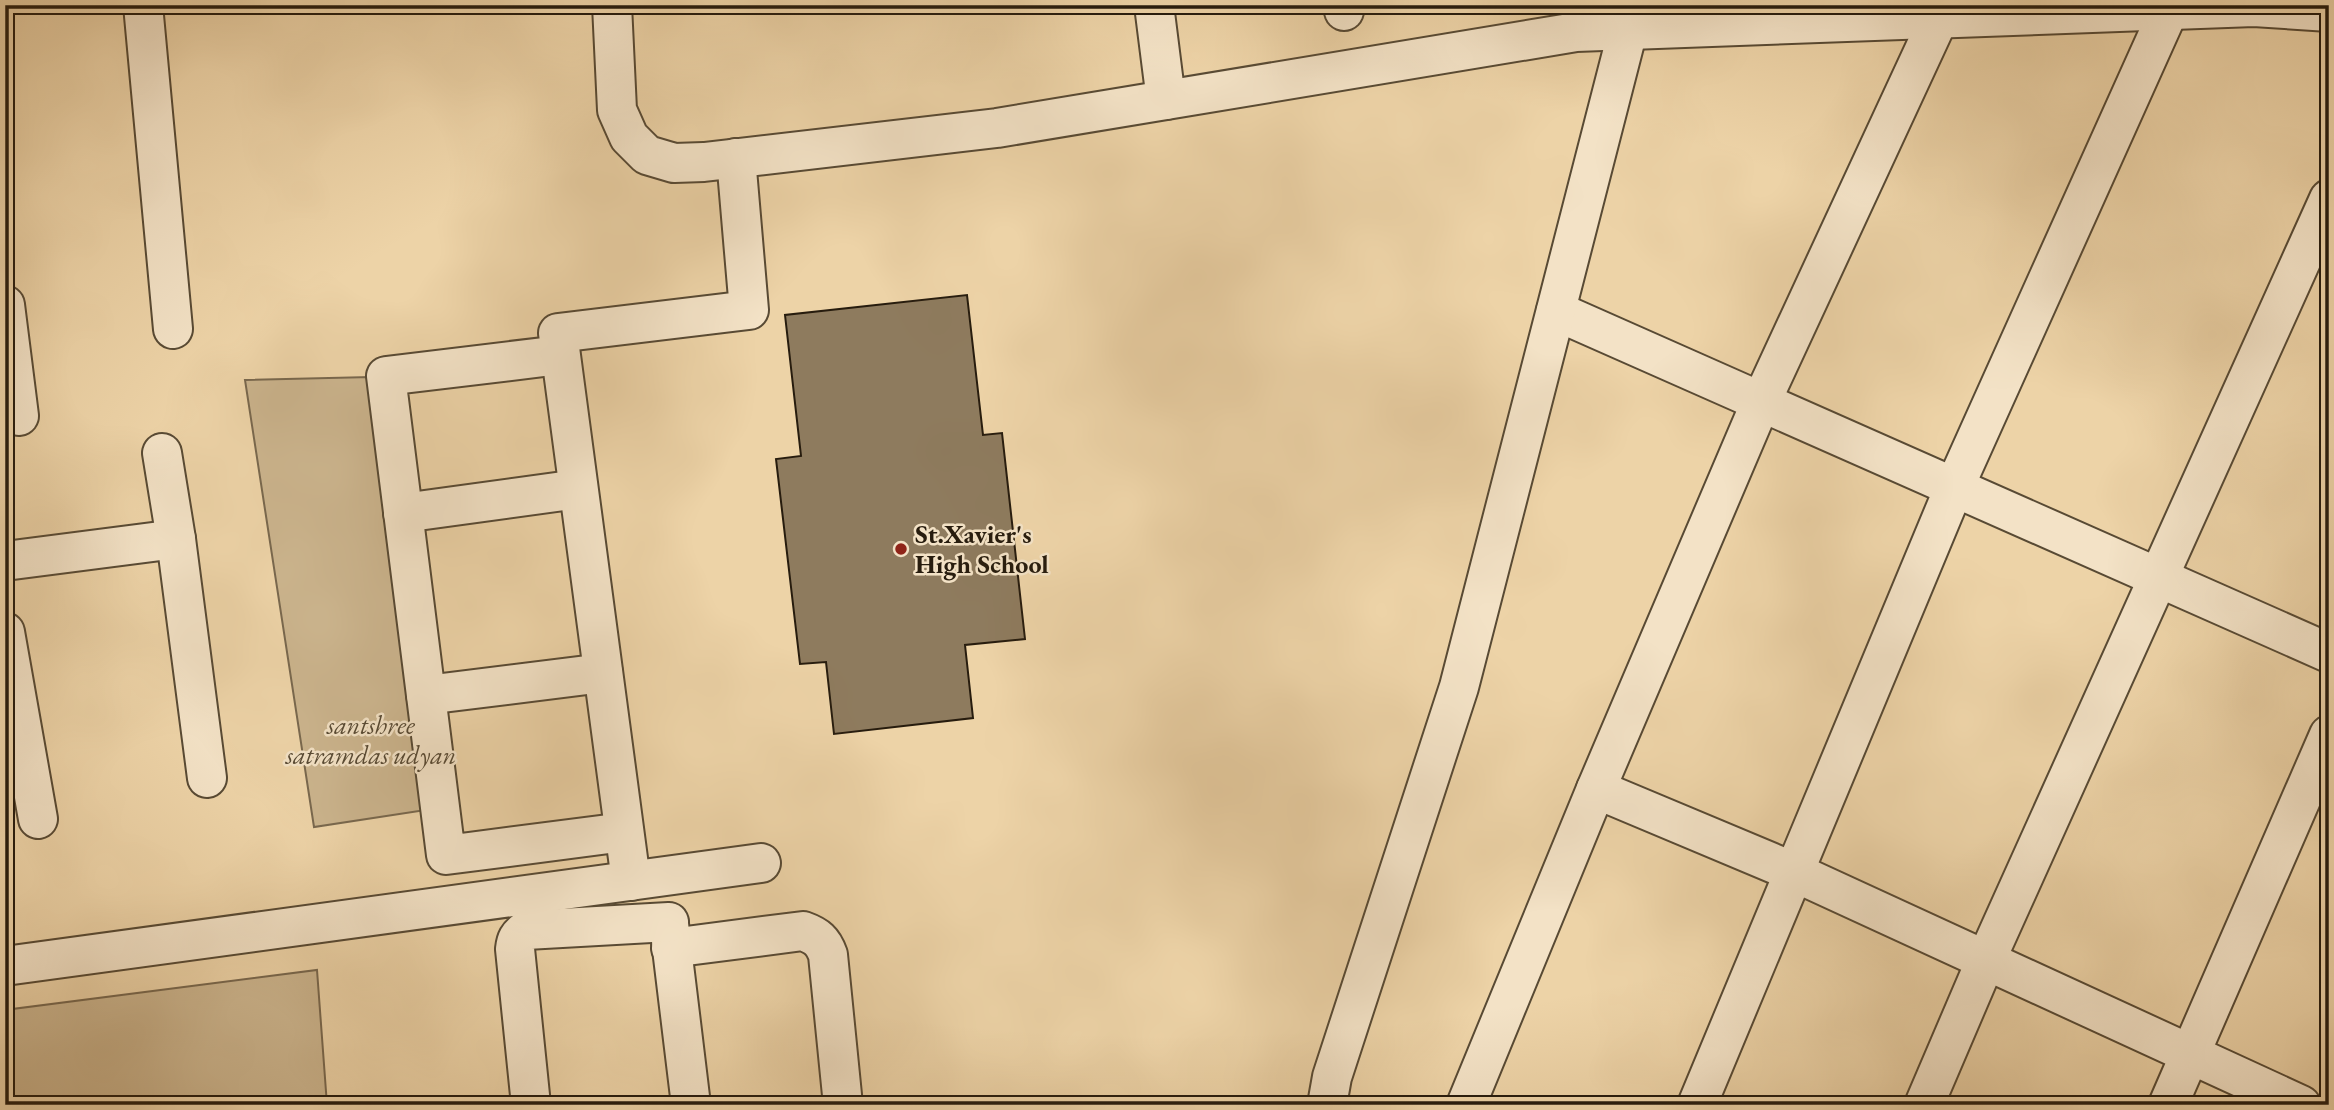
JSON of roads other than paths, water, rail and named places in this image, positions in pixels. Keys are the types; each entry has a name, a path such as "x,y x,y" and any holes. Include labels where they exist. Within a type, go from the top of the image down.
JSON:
{"street":[{"path":"143,5 173,328"},
{"path":"612,5 617,110 629,137 647,155 674,163 997,128 1576,32 2254,7 2329,12"},
{"path":"1154,5 1166,100"},
{"path":"1697,1105 1954,488 2169,10"},
{"path":"1466,1105 1596,789 1761,402 1939,18"},
{"path":"1327,1105 1332,1077 1459,687 1628,30"},
{"path":"691,1105 670,935 648,879 624,832 558,333 749,310 736,158"},
{"path":"1924,1105 1986,960 2329,199"},
{"path":"5,305 19,416"},
{"path":"1556,311 2329,653"},
{"path":"560,355 386,376 446,855 624,832"},
{"path":"162,453 207,778"},
{"path":"403,513 578,489"},
{"path":"5,561 176,539"},
{"path":"5,632 38,818"},
{"path":"426,695 603,673"},
{"path":"2168,1105 2329,734"},
{"path":"1596,789 1794,872 2301,1105"},
{"path":"5,966 761,863"},
{"path":"531,1105 515,950 516,940 526,930 670,935 803,931 815,936 824,943 828,955 843,1105"}],"place":[{"name":"St.Xavier's High School","path":"901,549"}],"park label":[{"name":"santshree satramdas udyan","path":"371,740"}]}
